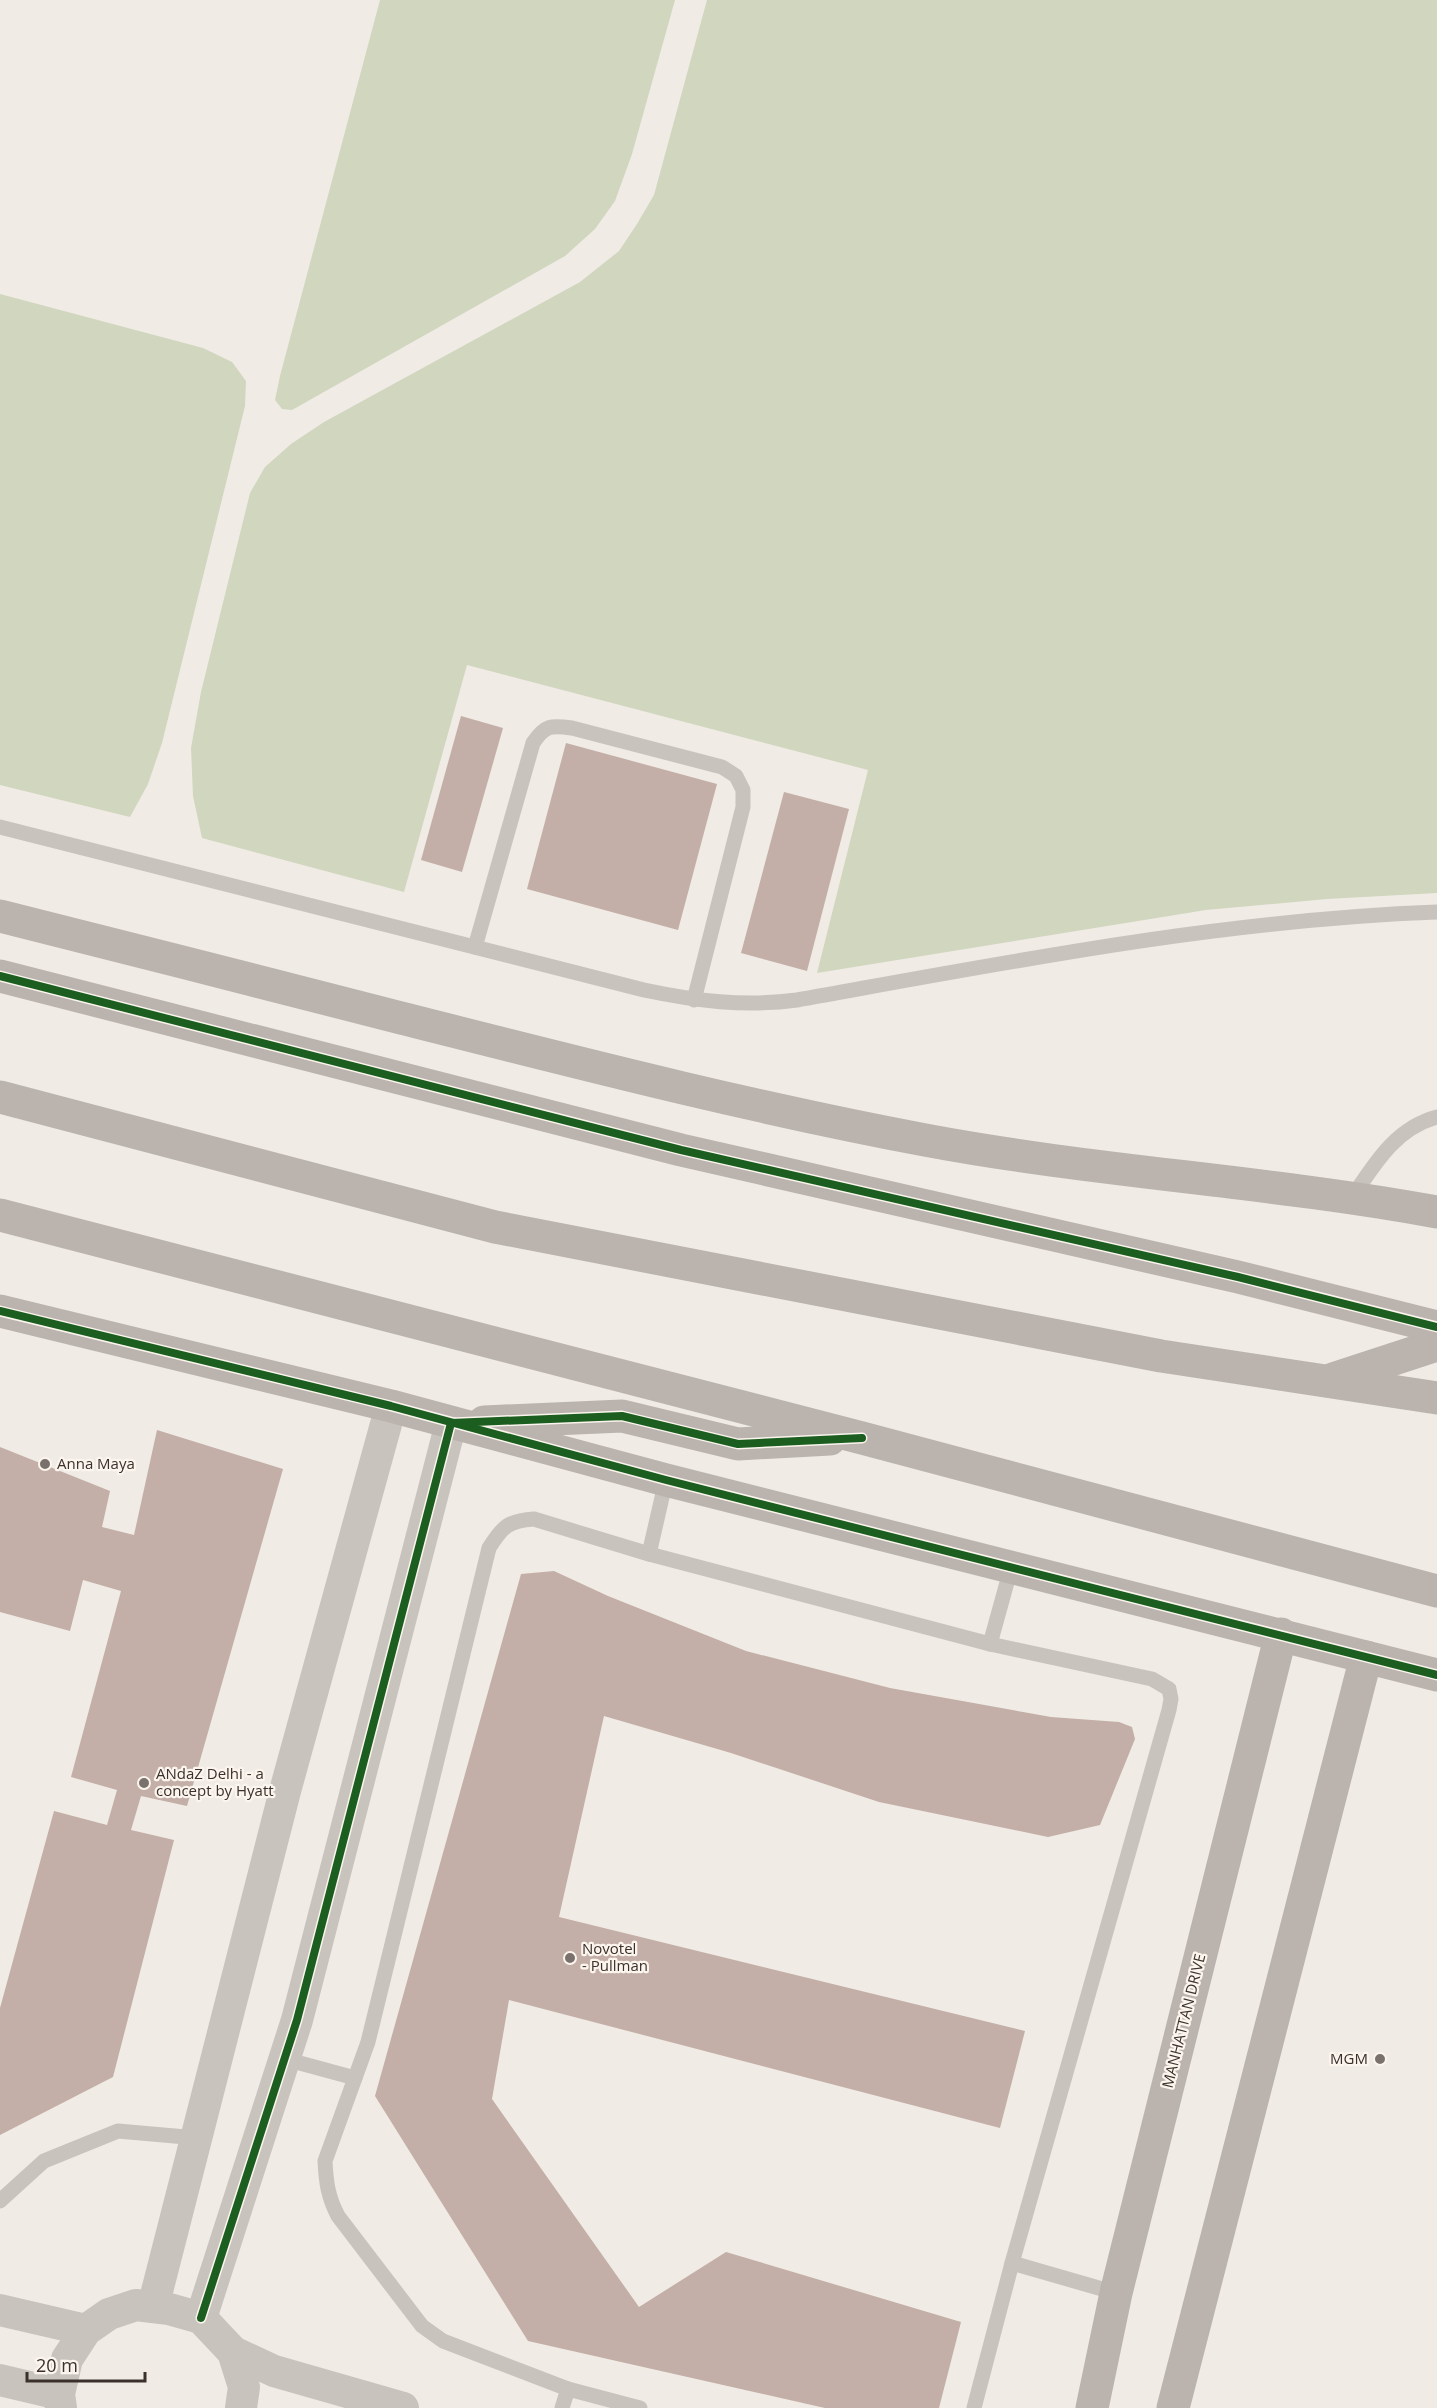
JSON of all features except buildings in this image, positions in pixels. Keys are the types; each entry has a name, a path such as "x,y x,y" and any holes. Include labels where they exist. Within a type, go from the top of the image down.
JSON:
{"street":[{"path":"0,916 595,1068 846,1124 1008,1155 1353,1196 1437,1212"},
{"path":"0,976 681,1150 1238,1277 1437,1327"},
{"path":"0,1097 495,1227 1161,1356 1430,1397"},
{"path":"0,1215 862,1437 1437,1591"},
{"path":"0,1311 391,1406 666,1480 1437,1675"},
{"path":"1328,1381 1437,1346"},
{"path":"153,2307 285,1791 391,1406"},
{"path":"451,1423 622,1416 738,1444 862,1437"},
{"path":"201,2318 297,2020 451,1423"},
{"name":"MANHATTAN DRIVE","path":"1092,2408 1116,2293 1281,1634"},
{"path":"1173,2408 1366,1657"},
{"path":"0,2380 60,2401 67,2360 86,2330 109,2314 136,2305 169,2309 201,2318 233,2352 274,2371 403,2408"},
{"path":"0,2310 86,2330"},
{"path":"233,2352 244,2386 242,2408"}],"lane":[{"path":"475,947 532,743 541,731 554,726 572,728 722,767 736,776 743,790 740,822 694,1000"},
{"path":"0,827 644,990 694,1000 742,1004 769,1004 1160,937 1267,923 1437,912"},
{"path":"1353,1196 1373,1165 1396,1138 1421,1122 1437,1118"},
{"path":"649,1554 666,1480"},
{"path":"640,2408 568,2389 443,2341 422,2326 338,2216 329,2198 325,2161 368,2042 489,1548 500,1530 514,1521 534,1519 649,1554 990,1644 1152,1678 1169,1689 1171,1699 1012,2263 974,2408"},
{"path":"990,1644 1011,1568"},
{"path":"285,2059 355,2078"},
{"path":"0,2201 44,2161 118,2131 197,2138"},
{"path":"1012,2263 1116,2293"},
{"path":"562,2408 568,2389"}],"green space":[{"path":"380,0 675,0 632,154 615,201 595,229 565,256 292,410 282,409 275,400 280,376"},
{"path":"707,0 1437,0 1437,893 1327,899 1206,910 817,973 868,770 467,665 404,892 202,838 193,796 191,748 201,692 250,493 265,467 291,444 324,422 580,282 619,251 654,195"},
{"path":"0,294 203,348 232,362 246,381 245,406 162,743 148,784 130,817 0,785"}],"cycle path":[{"path":"0,976 681,1150 1238,1277 1437,1327"},
{"path":"0,1311 391,1406 666,1480 1437,1675"},
{"path":"201,2318 297,2020 451,1423 622,1416 738,1444 862,1438"}],"place":[{"name":"Anna Maya","path":"45,1464"},
{"name":"ANdaZ Delhi - a concept by Hyatt","path":"144,1783"},
{"name":"Novotel - Pullman","path":"570,1958"},
{"name":"MGM","path":"1380,2059"}]}
